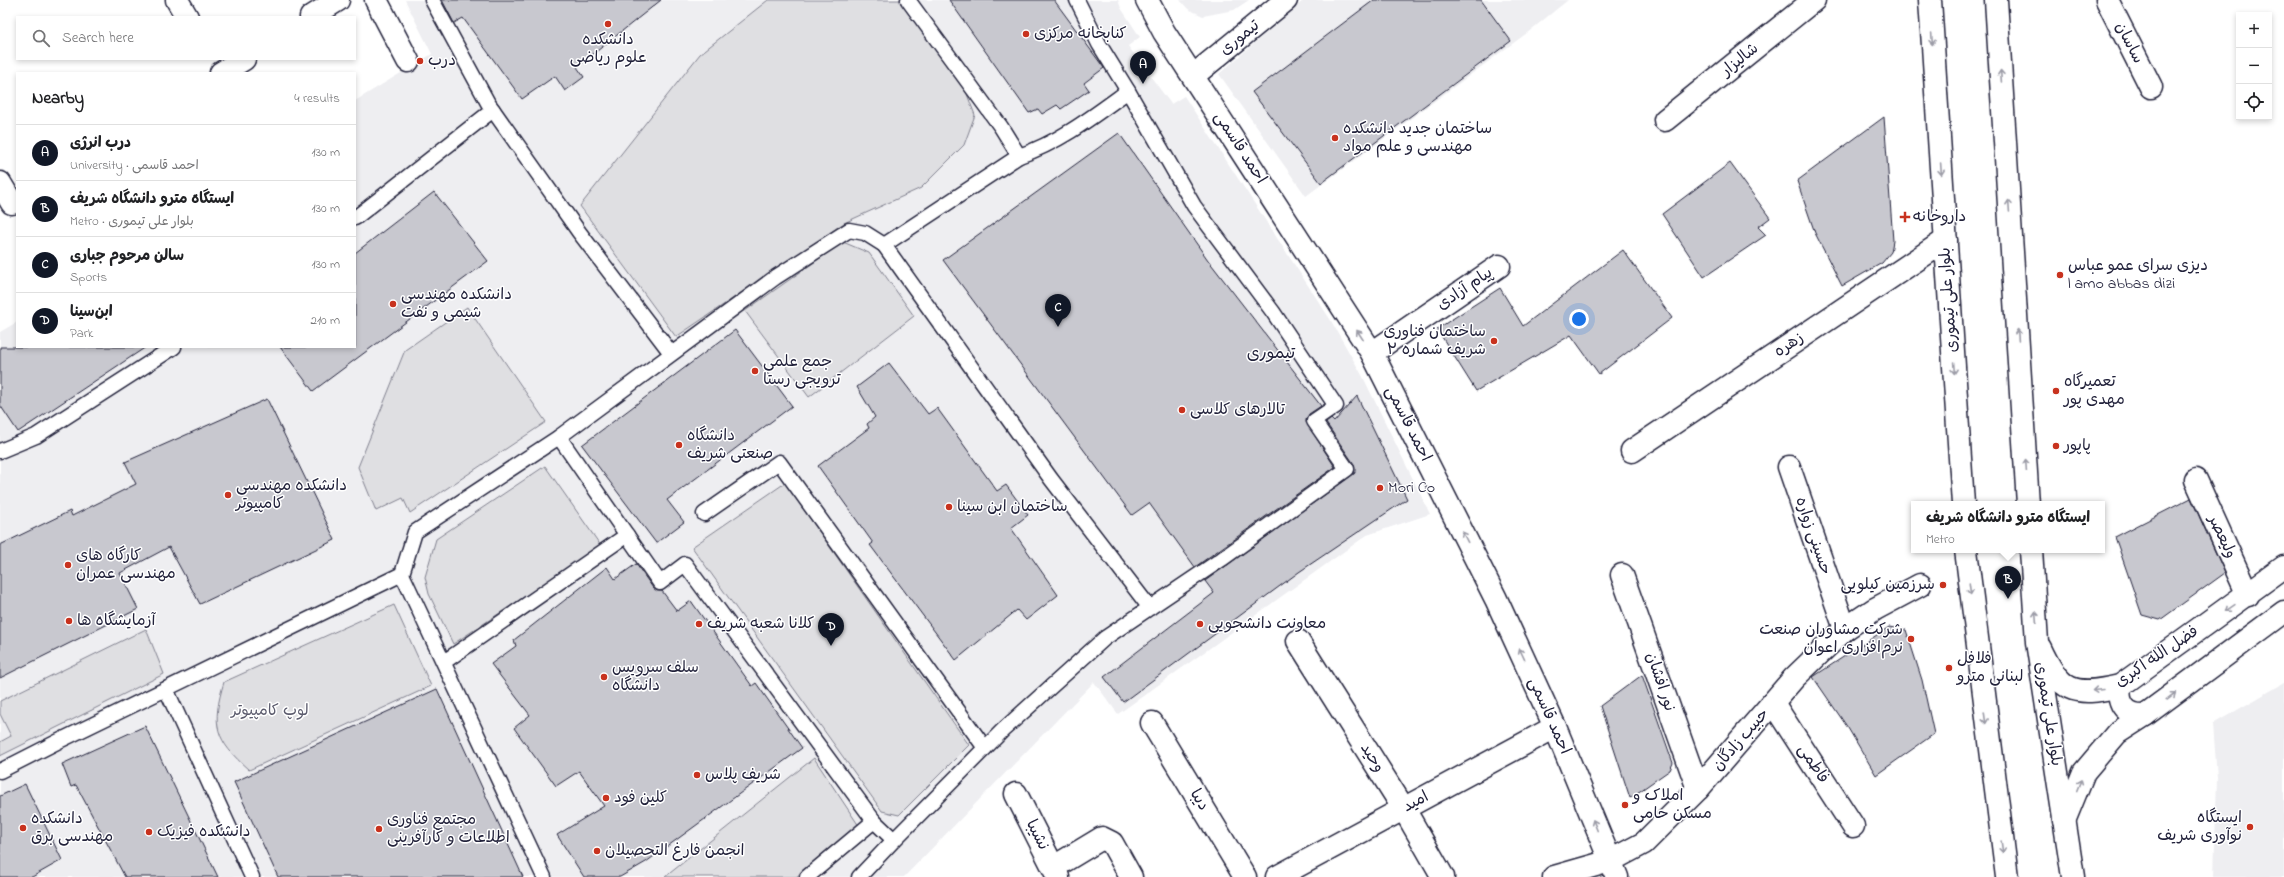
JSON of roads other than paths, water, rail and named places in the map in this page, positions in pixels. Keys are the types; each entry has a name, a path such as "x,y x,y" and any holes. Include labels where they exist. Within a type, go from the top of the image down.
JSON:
{"street":[{"path":"176,0 186,16"},
{"path":"313,16 338,0"},
{"path":"376,0 408,61"},
{"name":"احمد قاسمی","path":"1146,0 1164,32 1372,353 1496,599 1555,727 1614,869"},
{"name":"تیموری","path":"1193,76 1286,0"},
{"name":"شالیزار","path":"1665,120 1814,0"},
{"name":"بلوار علی تیموری","path":"1930,0 1963,501"},
{"path":"1996,0 2028,501"},
{"name":"ساسان","path":"2107,0 2151,87"},
{"path":"219,68 241,60"},
{"path":"245,60 253,72"},
{"path":"0,183 10,204"},
{"name":"زهره","path":"1632,451 1946,240"},
{"name":"پیام آزادی","path":"1372,353 1499,266"},
{"name":"حسینی زواره","path":"1789,466 1845,629"},
{"name":"ولیعصر","path":"2196,480 2248,595"},
{"path":"1966,553 2006,877"},
{"name":"بلوار علی تیموری","path":"2031,553 2037,642 2073,877"},
{"name":"فضل الله اکبری","path":"2037,642 2050,670 2058,682 2068,687 2097,691 2120,686 2248,595 2284,567"},
{"name":"نور افشان","path":"1622,575 1698,789"},
{"name":"حبیب زادگان","path":"1554,877 1614,869 1644,843 1698,789 1794,678 1845,629 1875,609 1920,586"},
{"path":"2064,821 2084,772 2117,733 2145,716 2284,612"},
{"name":"وحید","path":"1298,641 1404,809 1443,877"},
{"path":"2120,686 2118,695 2121,704 2127,712 2136,716 2145,716"},
{"name":"فاطمی","path":"1773,703 1853,826"},
{"name":"دیبا","path":"1152,723 1245,877"},
{"name":"امید","path":"1277,877 1555,727"},
{"name":"نشیبا","path":"1016,794 1056,872"},
{"path":"1056,872 1095,840 1102,838 1112,843 1131,877"}],"lane":[{"path":"432,0 493,110 579,232 671,353"},
{"path":"908,0 1001,127 1019,156"},
{"path":"859,877 985,748 1105,638 1222,559 1347,469 1314,421 1336,406 1273,312 1194,206 1128,91 1099,44 1077,0"},
{"path":"884,245 1019,156 1040,149 1100,112 1128,91"},
{"path":"356,217 493,110"},
{"path":"544,877 402,574 415,532 559,437 776,277 849,230 865,233 884,245 1052,479 1150,608"},
{"path":"0,451 36,436 172,348"},
{"path":"559,437 660,583 685,564 874,821 894,840"},
{"path":"704,514 779,462 985,748"},
{"path":"444,662 627,535"},
{"path":"0,771 402,574"},
{"path":"166,689 252,877"},
{"path":"807,877 874,821"}],"place":[{"name":"دانشکده علوم ریاضی","path":"608,24"},
{"name":"کنابخانه مرکزی","path":"1026,34"},
{"name":"درب","path":"420,61"},
{"name":"درب انرژی","path":"1143,84"},
{"name":"ساختمان جدید دانشکده مهندسی و علم مواد","path":"1335,138"},
{"name":"داروخانه","path":"1905,217"},
{"name":"دیزی سرای عمو عباس | amo abbas dizi","path":"2060,275"},
{"name":"دانشکده مهندسی شیمی و نفت","path":"393,304"},
{"name":"سالن مرحوم جباری","path":"1058,327"},
{"name":"ساختمان فناوری شریف شماره ۲","path":"1494,341"},
{"name":"جمع علمی ترویجی رستا","path":"755,371"},
{"name":"تعمیرگاه مهدی پور","path":"2056,391"},
{"name":"تالارهای کلاسی","path":"1182,410"},
{"name":"دانشگاه صنعتی شریف","path":"679,445"},
{"name":"پاپور","path":"2056,446"},
{"name":"Mori Co","path":"1380,488"},
{"name":"دانشکده مهندسی کامپیوتر","path":"228,495"},
{"name":"ساختمان ابن سینا","path":"949,507"},
{"name":"کارگاه های مهندسی عمران","path":"68,565"},
{"name":"سرزمین کیلویی","path":"1943,585"},
{"name":"ایستگاه مترو دانشگاه شریف","path":"2008,599"},
{"name":"آزمایشگاه ها","path":"69,621"},
{"name":"کلانا شعبه شریف","path":"699,624"},
{"name":"معاونت دانشجویی","path":"1200,624"},
{"name":"شرکت مشاوران صنعت نرم‌افزاری اعوان","path":"1911,639"},
{"name":"ابن‌سینا","path":"831,646"},
{"name":"فلافل لبنانی مترو","path":"1949,668"},
{"name":"سلف سرویس دانشگاه","path":"604,677"},
{"name":"شریف پلاس","path":"697,775"},
{"name":"کلین فود","path":"606,798"},
{"name":"املاک و مسکن حامی","path":"1625,805"},
{"name":"ایستگاه نوآوری شریف","path":"2250,827"},
{"name":"دانشکده مهندسی برق","path":"23,828"},
{"name":"مجتمع فناوری اطلاعات و کارآفرینی","path":"379,829"},
{"name":"دانشکده فیزیک","path":"149,832"},
{"name":"انجمن فارغ التحصیلان","path":"597,851"}],"district":[{"name":"تیموری","path":"1271,353"}],"park label":[{"name":"لوپ کامپیوتر","path":"270,711"}]}
